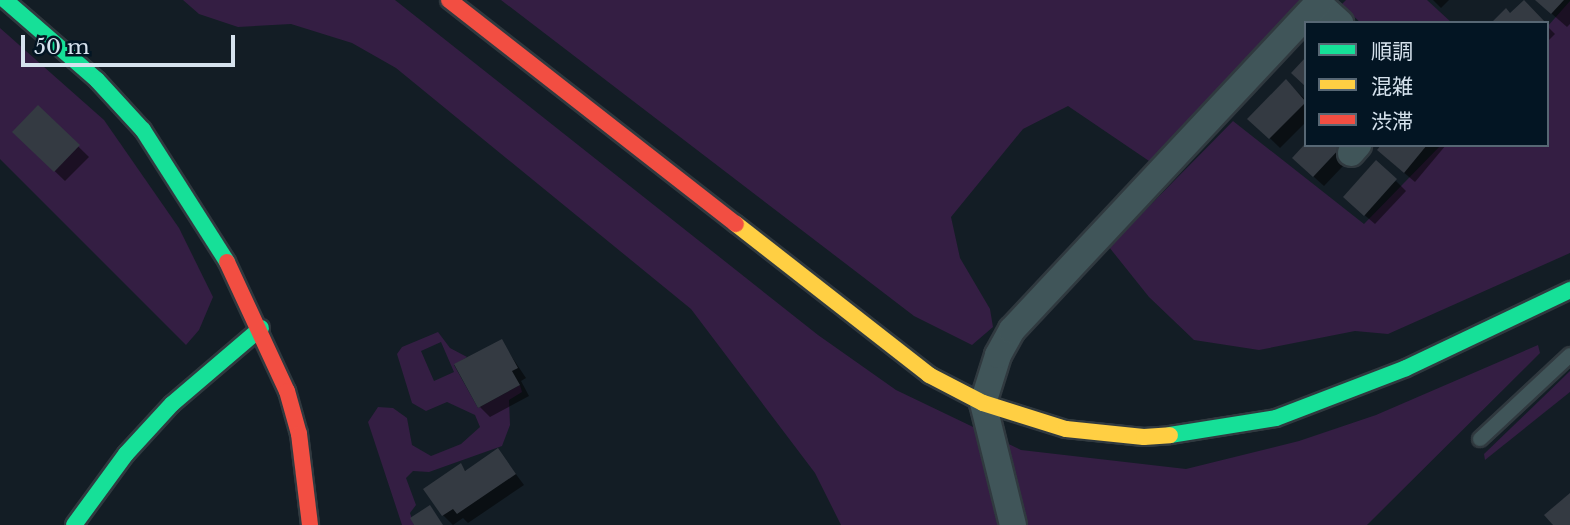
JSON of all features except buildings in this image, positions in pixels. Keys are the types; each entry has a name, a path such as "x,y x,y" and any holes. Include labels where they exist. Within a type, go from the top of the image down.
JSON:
{"street":[{"path":"5,0 97,79 143,130 186,191 261,328 284,382 299,434 310,525"},
{"path":"449,0 929,375 983,403 1066,429 1144,437 1206,432 1276,418 1344,393 1570,290"},
{"path":"1013,525 983,403 998,355 1012,330 1319,1 1338,21"},
{"path":"74,525 126,453 172,404 261,328"}],"lane":[{"path":"1480,439 1570,355"}],"shaded area":[{"path":"183,0 395,0 818,335 896,390 1021,450 1186,469 1299,441 1376,415 1538,345 1540,353 1367,525 841,525 815,473 691,309 396,68 352,43 291,24 238,27 199,14"},
{"path":"501,0 1309,0 1152,163 1068,106 1023,129 951,217 960,258 990,309 993,327 972,345 914,316"},
{"path":"1346,0 1427,0 1450,21 1359,21 1341,5"},
{"path":"1570,1 1570,253 1388,334 1355,331 1259,350 1194,340 1149,297 1109,247 1233,121 1364,224 1439,147 1549,147 1549,25"},
{"path":"0,28 104,120 179,228 213,297 199,330 186,345 0,159"},
{"path":"438,332 450,348 467,357 454,365 478,408 520,385 522,392 509,400 510,425 502,446 429,472 413,471 406,478 416,505 410,513 414,525 402,525 368,422 378,407 393,408 407,418 412,445 431,456 461,444 480,427 475,415 447,402 426,411 412,403 397,354 402,347","holes":["441,342 454,372 434,381 421,351"]},
{"path":"1570,371 1570,392 1485,460 1484,454"}],"traffic: fast":[{"path":"5,0 97,80 143,130 227,262"},
{"path":"1170,435 1276,418 1406,368 1570,290"},
{"path":"74,525 126,454 172,404 261,328"}],"traffic: slow":[{"path":"736,224 929,375 983,403 1066,429 1144,437 1170,435"}],"traffic: jam":[{"path":"449,0 736,224"},
{"path":"227,262 287,391 299,434 310,525"}]}
